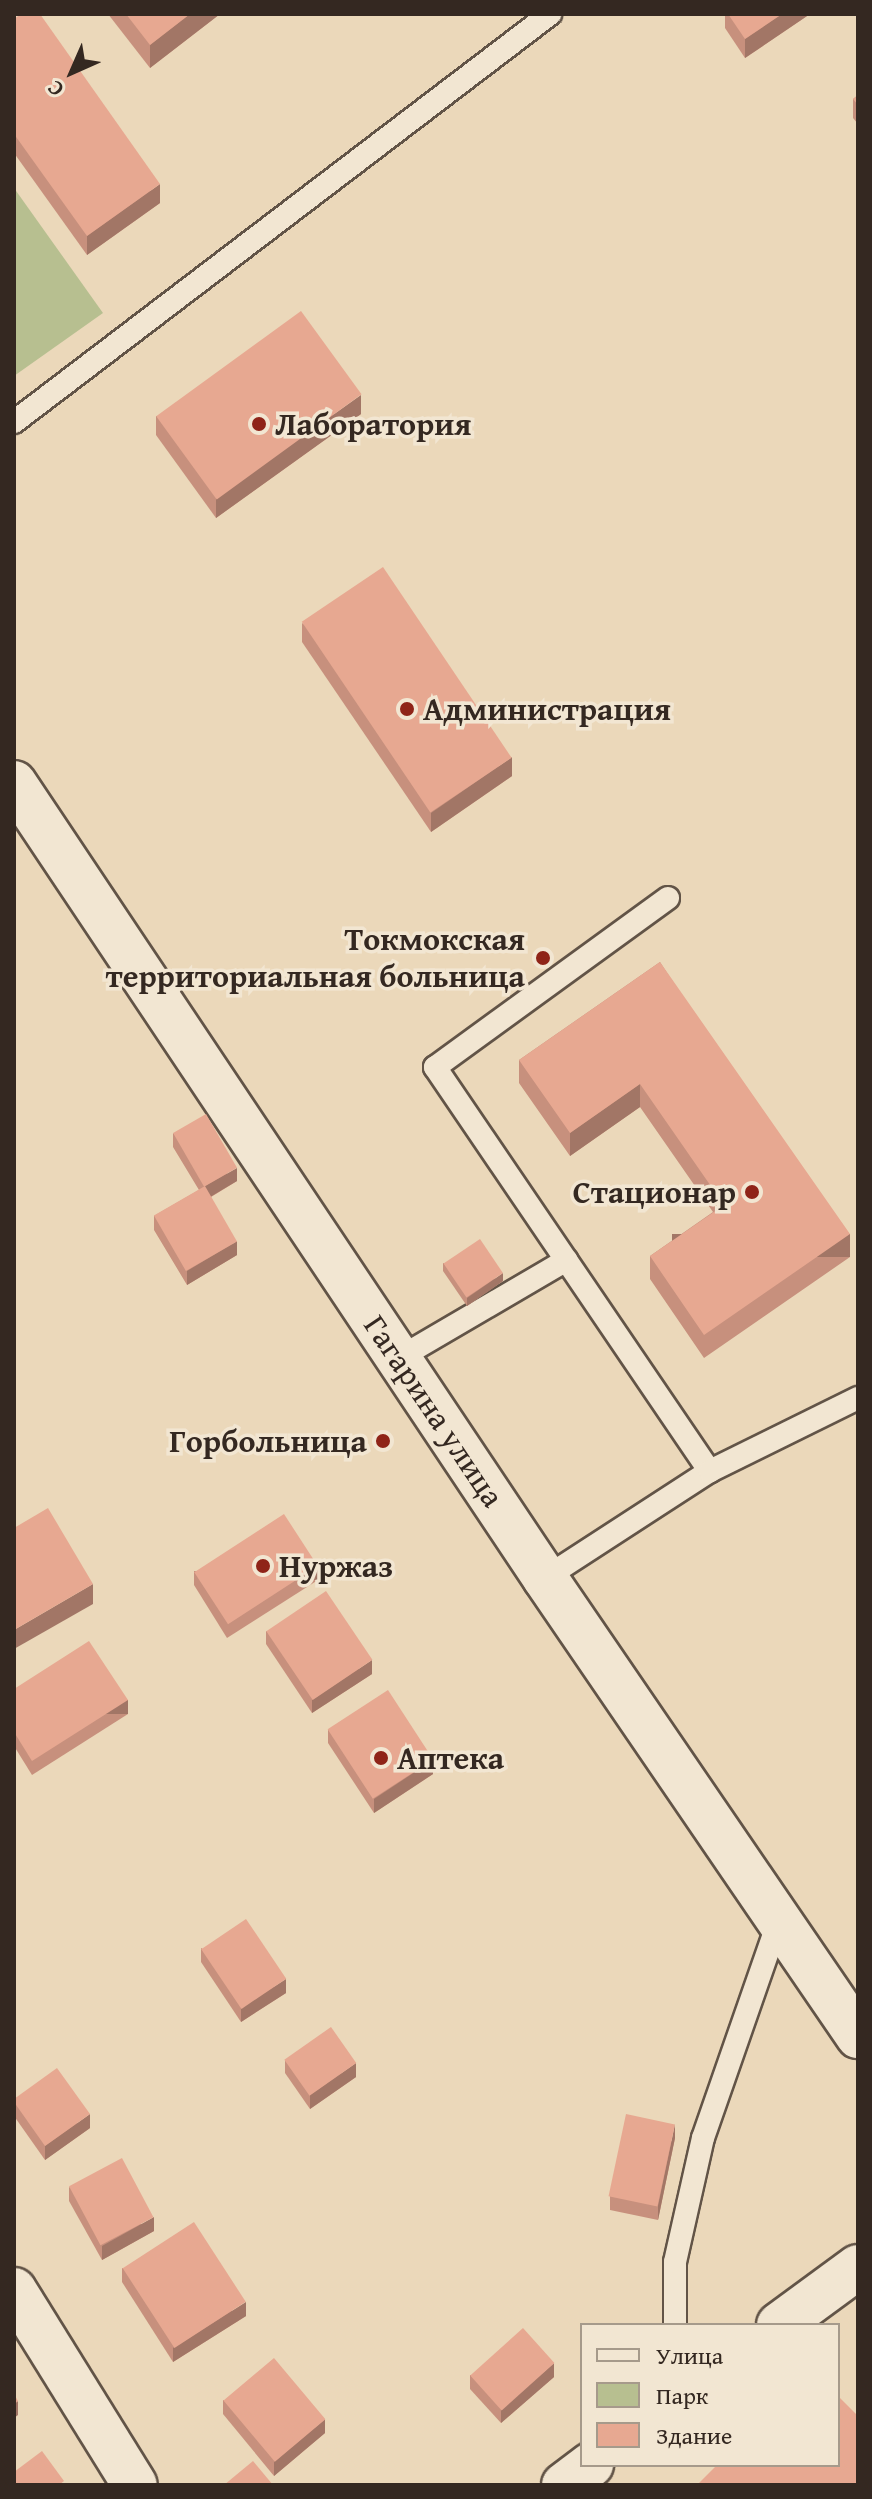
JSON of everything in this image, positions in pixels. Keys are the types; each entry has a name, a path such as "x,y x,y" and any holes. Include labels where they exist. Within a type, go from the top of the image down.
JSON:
{"main road":[{"name":"Гагарина улица","path":"14,783 545,1578 858,2036"},
{"path":"782,2323 858,2267"},
{"path":"14,2290 135,2485"},
{"path":"564,2485 588,2467"}],"lane":[{"path":"14,422 550,14"},
{"path":"668,898 435,1067 710,1471"},
{"path":"399,1358 567,1260"},
{"path":"545,1578 710,1471 858,1398"},
{"path":"675,2323 675,2262 703,2138 779,1920"}],"green space":[{"path":"14,188 103,313 14,376"}],"building":[{"path":"21,14 40,14 160,184 87,236 14,134 14,19"},
{"path":"126,14 190,14 150,45"},
{"path":"728,14 782,14 745,39"},
{"name":"Лаборатория","path":"301,311 362,394 217,500 156,416"},
{"name":"Администрация","path":"383,567 512,758 430,812 302,622"},
{"name":"Cтационар","path":"660,962 850,1234 704,1335 650,1256 724,1205 640,1084 570,1133 519,1060"},
{"path":"206,1114 237,1168 204,1187 173,1133"},
{"path":"205,1186 237,1241 186,1271 154,1216"},
{"path":"480,1239 503,1273 466,1298 444,1264"},
{"path":"48,1508 93,1584 14,1630 14,1528"},
{"path":"284,1514 318,1566 228,1624 194,1572"},
{"name":"Аптека","path":"326,1591 372,1660 313,1700 266,1631"},
{"path":"89,1641 128,1700 32,1761 14,1732 14,1689"},
{"name":"Аптека","path":"388,1690 433,1760 373,1799 328,1729"},
{"path":"246,1919 286,1979 241,2009 201,1949"},
{"path":"331,2027 356,2063 310,2096 284,2060"},
{"path":"57,2068 90,2114 45,2146 14,2099"},
{"path":"626,2114 675,2124 657,2207 609,2196"},
{"path":"122,2158 153,2217 100,2245 69,2186"},
{"path":"194,2222 246,2302 174,2348 123,2268"},
{"path":"523,2328 554,2363 502,2410 470,2376"},
{"path":"274,2358 325,2419 275,2462 223,2400"},
{"path":"840,2398 858,2416 858,2485 697,2485 715,2467 840,2467"},
{"path":"42,2451 64,2481 59,2485 14,2485 14,2472"},
{"path":"253,2461 273,2485 224,2485"}],"place":[{"name":"Лаборатория","path":"259,424"},
{"name":"Администрация","path":"407,709"},
{"name":"Токмокская территориальная больница","path":"543,958"},
{"name":"Cтационар","path":"752,1192"},
{"name":"Горбольница","path":"383,1441"},
{"name":"Нуржаз","path":"263,1566"},
{"name":"Аптека","path":"381,1758"}]}
